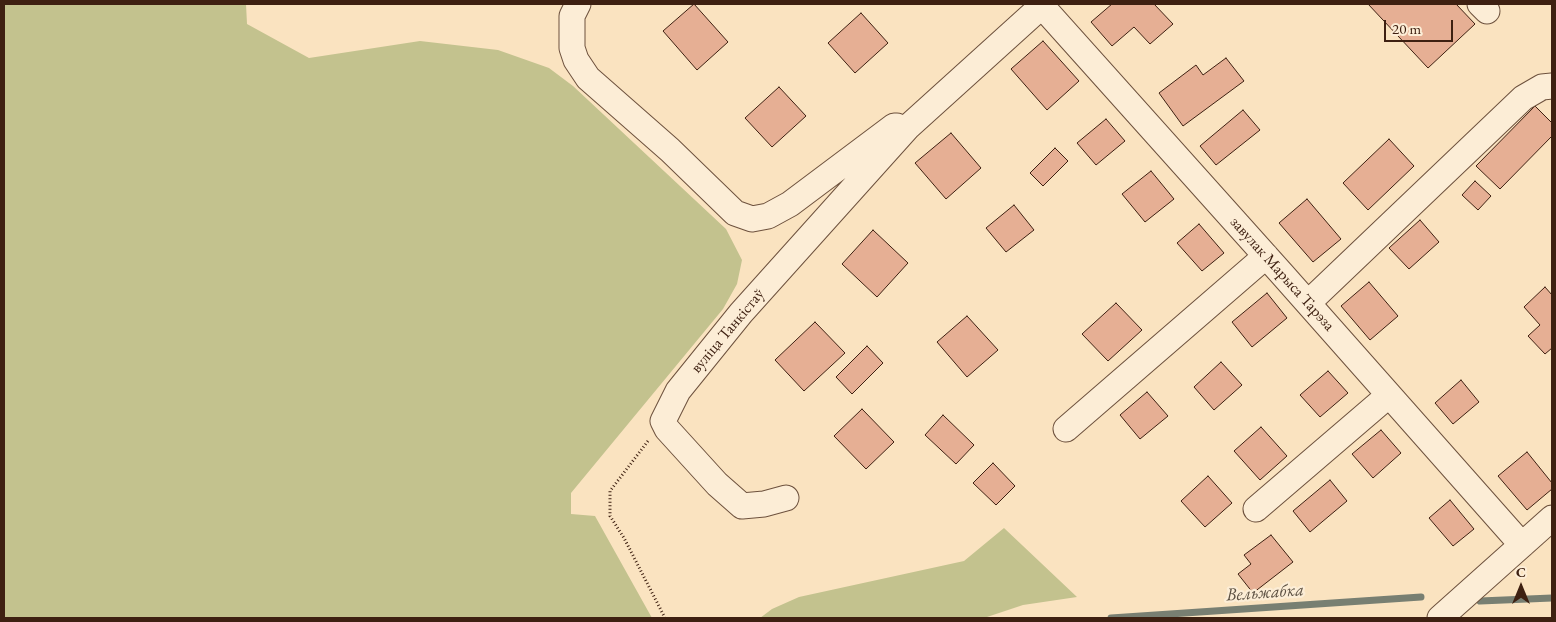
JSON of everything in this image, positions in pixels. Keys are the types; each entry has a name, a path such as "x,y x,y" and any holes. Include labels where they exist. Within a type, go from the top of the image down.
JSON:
{"street":[{"name":"вуліца Танкістаў","path":"578,4 572,16 572,48 576,60 588,78 670,150 734,213 752,219 768,216 790,204 894,126 908,127"},
{"name":"вуліца Танкістаў","path":"664,421 678,391 741,313 908,127 1042,4"},
{"name":"завулак Марыса Тарэза","path":"1042,4 1522,544"},
{"path":"1308,303 1523,98 1542,87 1552,86"},
{"path":"1066,429 1266,256"},
{"path":"1256,510 1389,394"},
{"path":"664,421 667,429 695,462 742,506 764,504 786,498"},
{"path":"1440,618 1552,518"}],"path":[{"path":"664,421 610,491 610,516 624,538 665,618"}],"shaded area":[{"path":"4,4 246,4 247,24 309,58 420,41 498,50 549,68 573,86 726,229 742,260 737,284 723,309 571,493 571,514 595,516 652,618 4,618"},
{"path":"1004,528 1077,597 1023,605 984,618 760,618 772,609 799,597 964,561"}],"building":[{"path":"694,4 728,42 697,70 663,31"},
{"path":"1112,4 1154,4 1173,24 1150,44 1134,27 1112,46 1091,22"},
{"path":"1368,4 1456,4 1475,24 1428,68"},
{"path":"861,13 888,43 855,73 828,43"},
{"path":"1043,41 1079,81 1047,110 1011,69"},
{"path":"1226,58 1244,81 1183,126 1159,93 1196,65 1203,75"},
{"path":"779,87 806,116 772,147 745,118"},
{"path":"1535,106 1552,123 1552,136 1500,189 1476,166"},
{"path":"1243,110 1260,130 1216,165 1200,146"},
{"path":"1106,119 1125,141 1096,165 1077,143"},
{"path":"951,133 981,168 946,199 915,163"},
{"path":"1389,139 1414,166 1368,210 1343,183"},
{"path":"1055,148 1068,161 1043,186 1030,173"},
{"path":"1151,171 1174,199 1145,222 1122,194"},
{"path":"1475,181 1491,196 1478,210 1462,195"},
{"path":"1307,199 1341,239 1313,262 1279,223"},
{"path":"1014,205 1034,230 1006,252 986,228"},
{"path":"1420,220 1439,242 1409,269 1389,248"},
{"path":"1199,224 1224,253 1202,271 1177,243"},
{"path":"873,230 908,263 877,297 842,264"},
{"path":"1369,282 1398,316 1370,340 1341,306"},
{"path":"1545,287 1552,295 1552,348 1545,354 1528,336 1540,325 1524,307"},
{"path":"1267,293 1287,318 1252,347 1232,322"},
{"path":"1116,303 1142,330 1108,361 1082,334"},
{"path":"967,316 998,350 967,377 937,342"},
{"path":"815,322 845,353 804,391 775,360"},
{"path":"867,346 883,363 852,394 836,377"},
{"path":"1221,362 1242,385 1214,410 1194,387"},
{"path":"1328,371 1348,393 1320,417 1300,395"},
{"path":"1461,380 1479,402 1453,424 1435,403"},
{"path":"1147,392 1168,416 1140,439 1120,415"},
{"path":"862,409 894,442 866,469 834,436"},
{"path":"943,415 974,445 956,464 925,435"},
{"path":"1261,427 1287,456 1260,480 1234,451"},
{"path":"1381,430 1401,453 1373,478 1352,454"},
{"path":"1527,452 1552,483 1552,489 1527,510 1498,476"},
{"path":"993,463 1015,486 996,505 973,483"},
{"path":"1208,476 1232,503 1205,527 1181,501"},
{"path":"1330,480 1347,501 1310,532 1293,511"},
{"path":"1450,500 1474,529 1453,546 1429,518"},
{"path":"1271,535 1293,562 1253,593 1238,574 1251,564 1244,555"}],"waterway":[{"name":"Вельжабка","path":"1111,618 1421,597"},
{"name":"Вельжабка","path":"1480,601 1552,598"}]}
